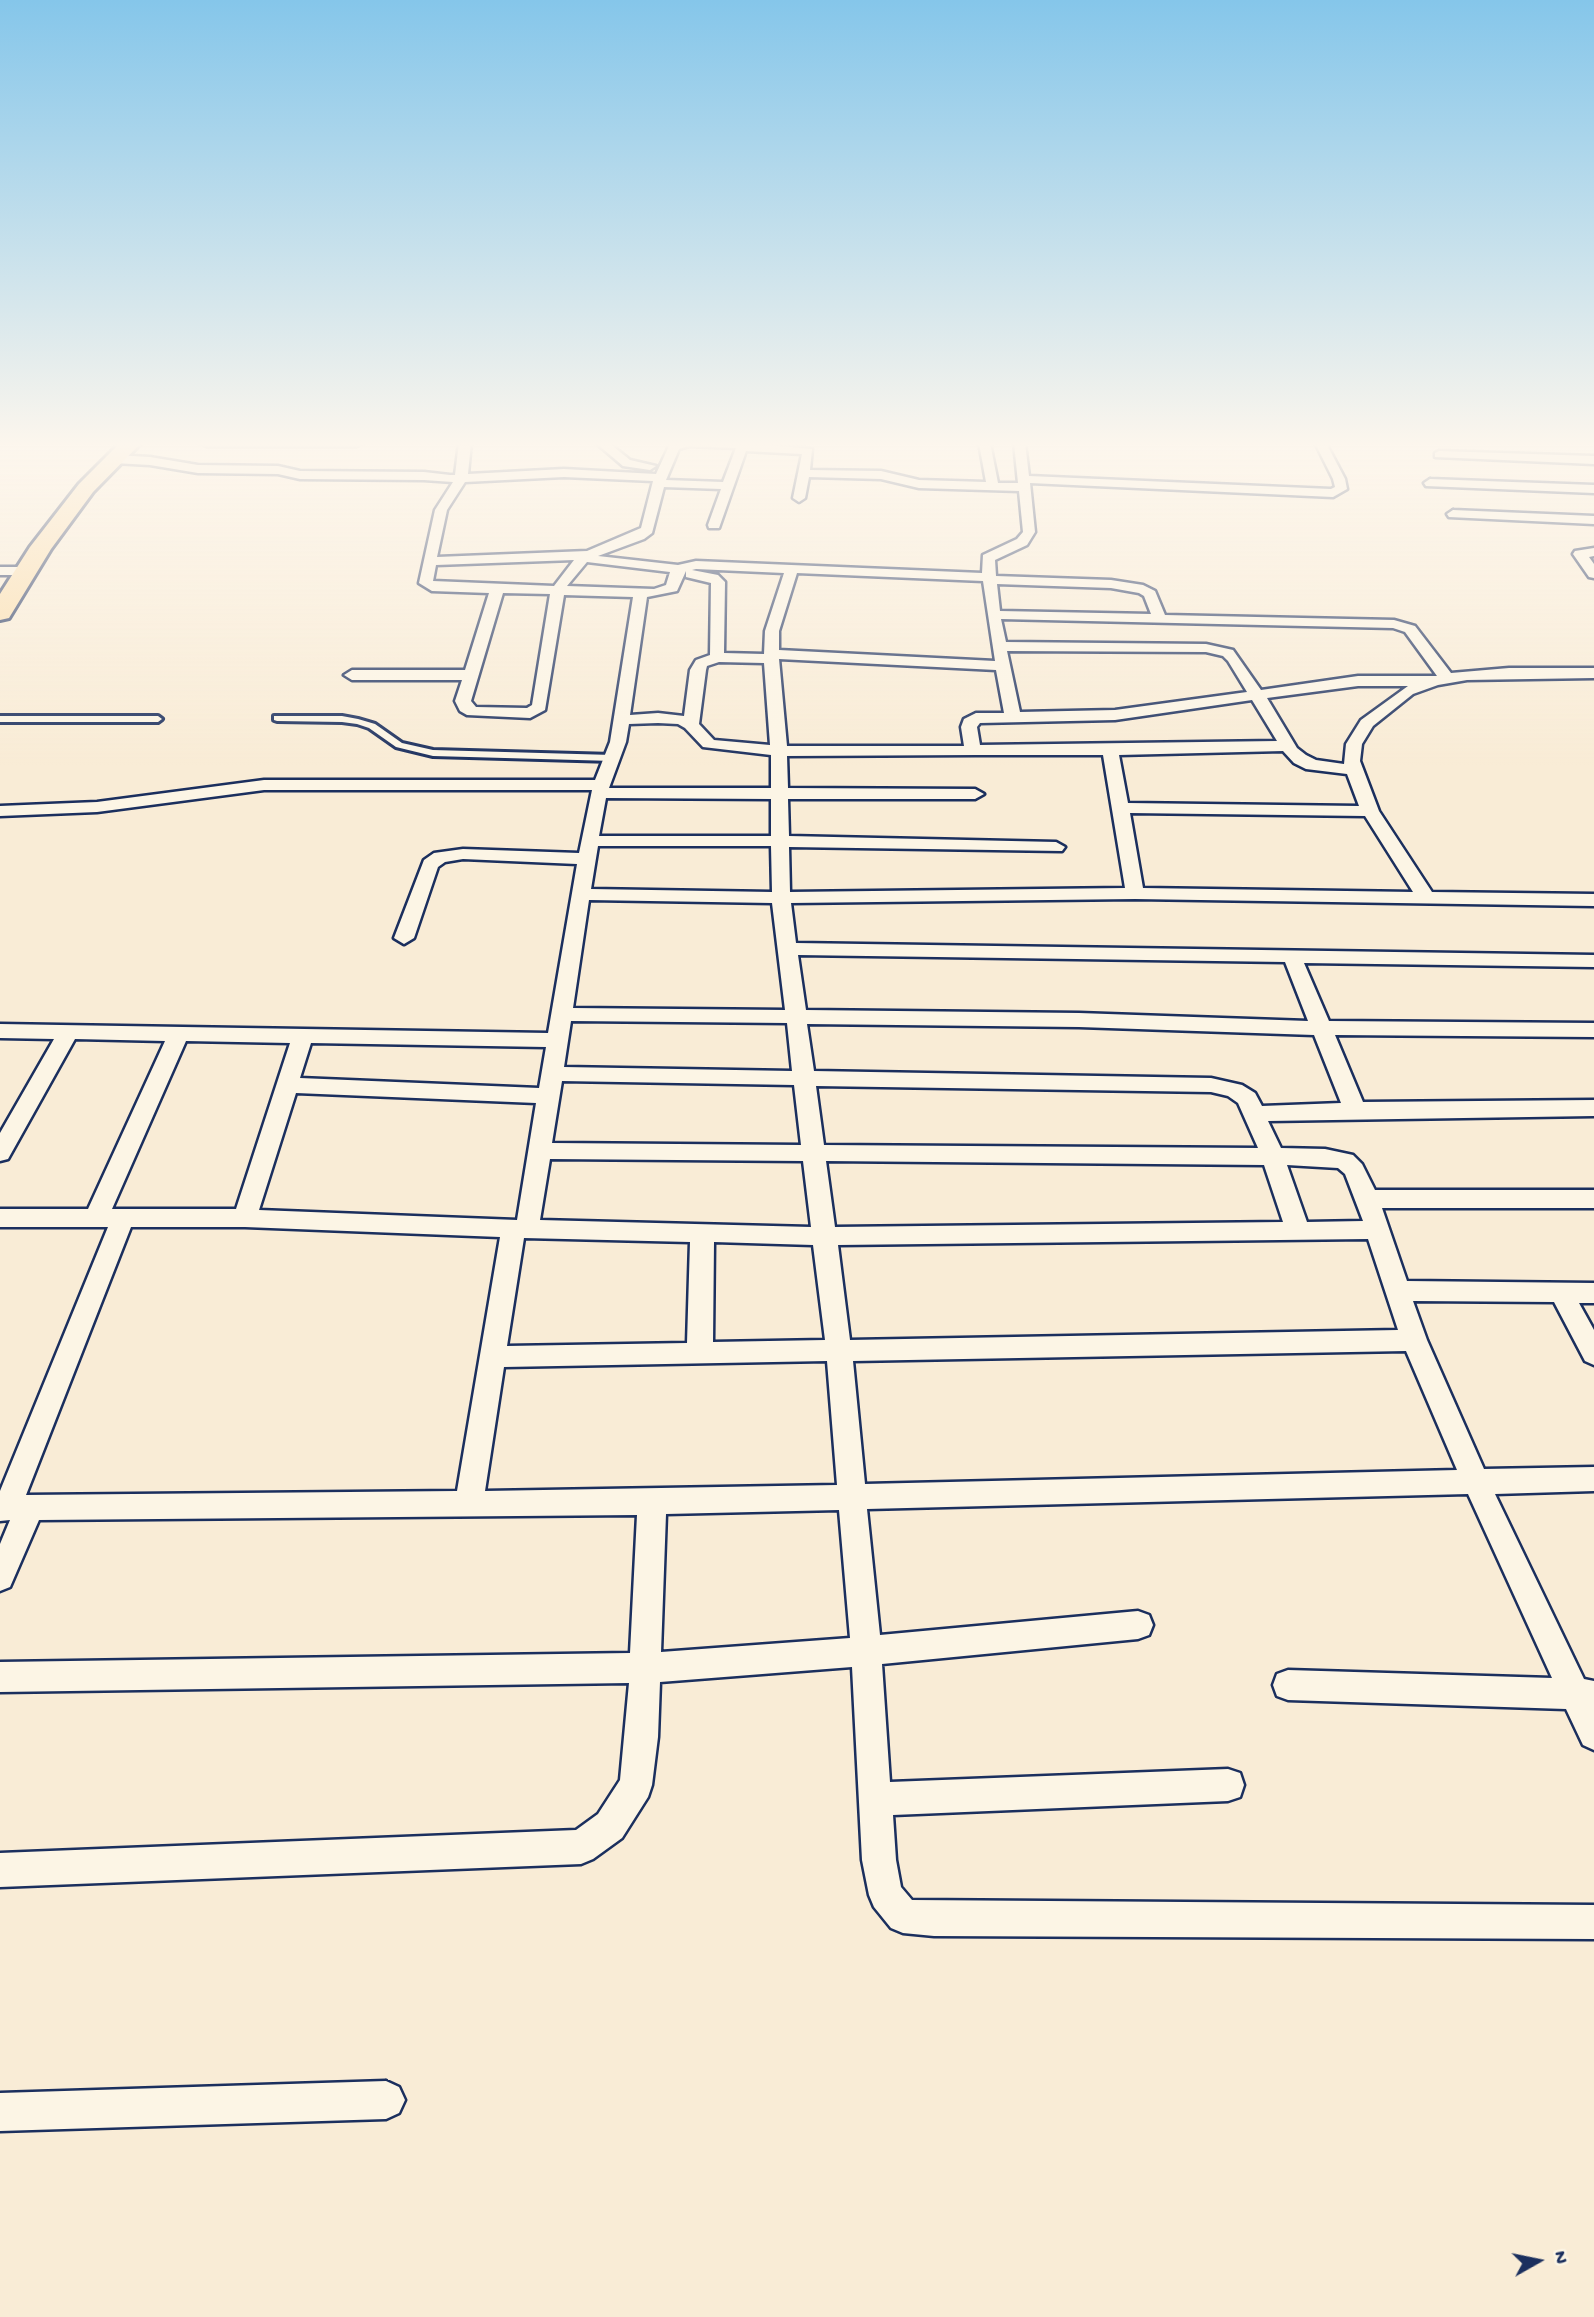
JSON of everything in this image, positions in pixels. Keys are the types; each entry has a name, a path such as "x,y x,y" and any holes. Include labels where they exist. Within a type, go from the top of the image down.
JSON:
{"highway":[{"path":"0,613 41,551"}],"street":[{"path":"431,551 426,583 432,587 655,593 672,588 678,571"},
{"path":"497,590 463,701 466,708 473,712 535,711 539,707 558,591 564,579 587,556 596,551"},
{"path":"1001,551 988,558 989,579 993,615 1013,717"},
{"path":"1594,552 1580,554 1594,574"},
{"path":"429,561 587,556 705,575 718,582 717,657"},
{"path":"678,571 696,565 1111,584 1143,589 1150,594 1160,619"},
{"path":"792,569 772,631 771,656 779,751 780,898 798,1015 822,1236 839,1350 866,1651 879,1860 886,1895 903,1916 934,1919 1594,1922"},
{"path":"0,570 27,570"},
{"path":"468,1504 492,1357 539,1150 587,850 621,720 641,593"},
{"path":"993,615 1403,626 1416,636 1440,680"},
{"path":"999,646 1218,650 1228,653 1234,658 1287,746 1300,759 1312,765 1354,770"},
{"path":"691,725 698,670 701,663 717,657 771,656 1003,666"},
{"path":"973,751 970,722 976,718 1115,715 1359,681 1440,680 1509,673 1594,673"},
{"path":"352,674 472,675"},
{"path":"1426,897 1370,811 1354,770 1354,744 1367,723 1408,691 1440,680"},
{"path":"621,720 670,718 691,725 709,744 779,751 1110,750 1287,746"},
{"path":"1110,750 1135,892"},
{"path":"0,811 97,807 177,794 264,785 975,794"},
{"path":"1120,808 1370,811"},
{"path":"404,937 430,864 440,857 779,841 1056,847"},
{"path":"580,894 780,898 1135,892 1594,900"},
{"path":"787,949 1594,961"},
{"path":"1293,958 1355,1110"},
{"path":"560,1014 798,1015 1322,1028 1594,1030"},
{"path":"0,1031 555,1040"},
{"path":"0,1153 6,1131 68,1033"},
{"path":"96,1218 178,1035"},
{"path":"245,1218 303,1037"},
{"path":"551,1074 1211,1085 1234,1090 1247,1098 1273,1157 1298,1230"},
{"path":"287,1085 547,1096"},
{"path":"1256,1114 1355,1110 1594,1108"},
{"path":"539,1150 1325,1157 1345,1161 1354,1170 1367,1199 1414,1340 1475,1480 1585,1695 1594,1734"},
{"path":"1367,1199 1594,1199"},
{"path":"0,1218 245,1218 520,1229 822,1236 1377,1230"},
{"path":"0,1577 12,1508 123,1218"},
{"path":"700,1354 702,1232"},
{"path":"1397,1291 1594,1293"},
{"path":"1561,1293 1594,1354"},
{"path":"492,1357 1414,1340"},
{"path":"12,1508 652,1502 1594,1479"},
{"path":"0,1870 581,1847 610,1826 636,1785 642,1737 652,1502"},
{"path":"0,1677 645,1668 866,1651 1138,1625"},
{"path":"1288,1685 1479,1689 1585,1695"},
{"path":"874,1799 1228,1785"},
{"path":"0,2112 386,2100"}],"lane":[{"path":"277,718 342,719 358,722 372,726 398,745 433,753 613,758"},
{"path":"0,719 158,719"}]}
